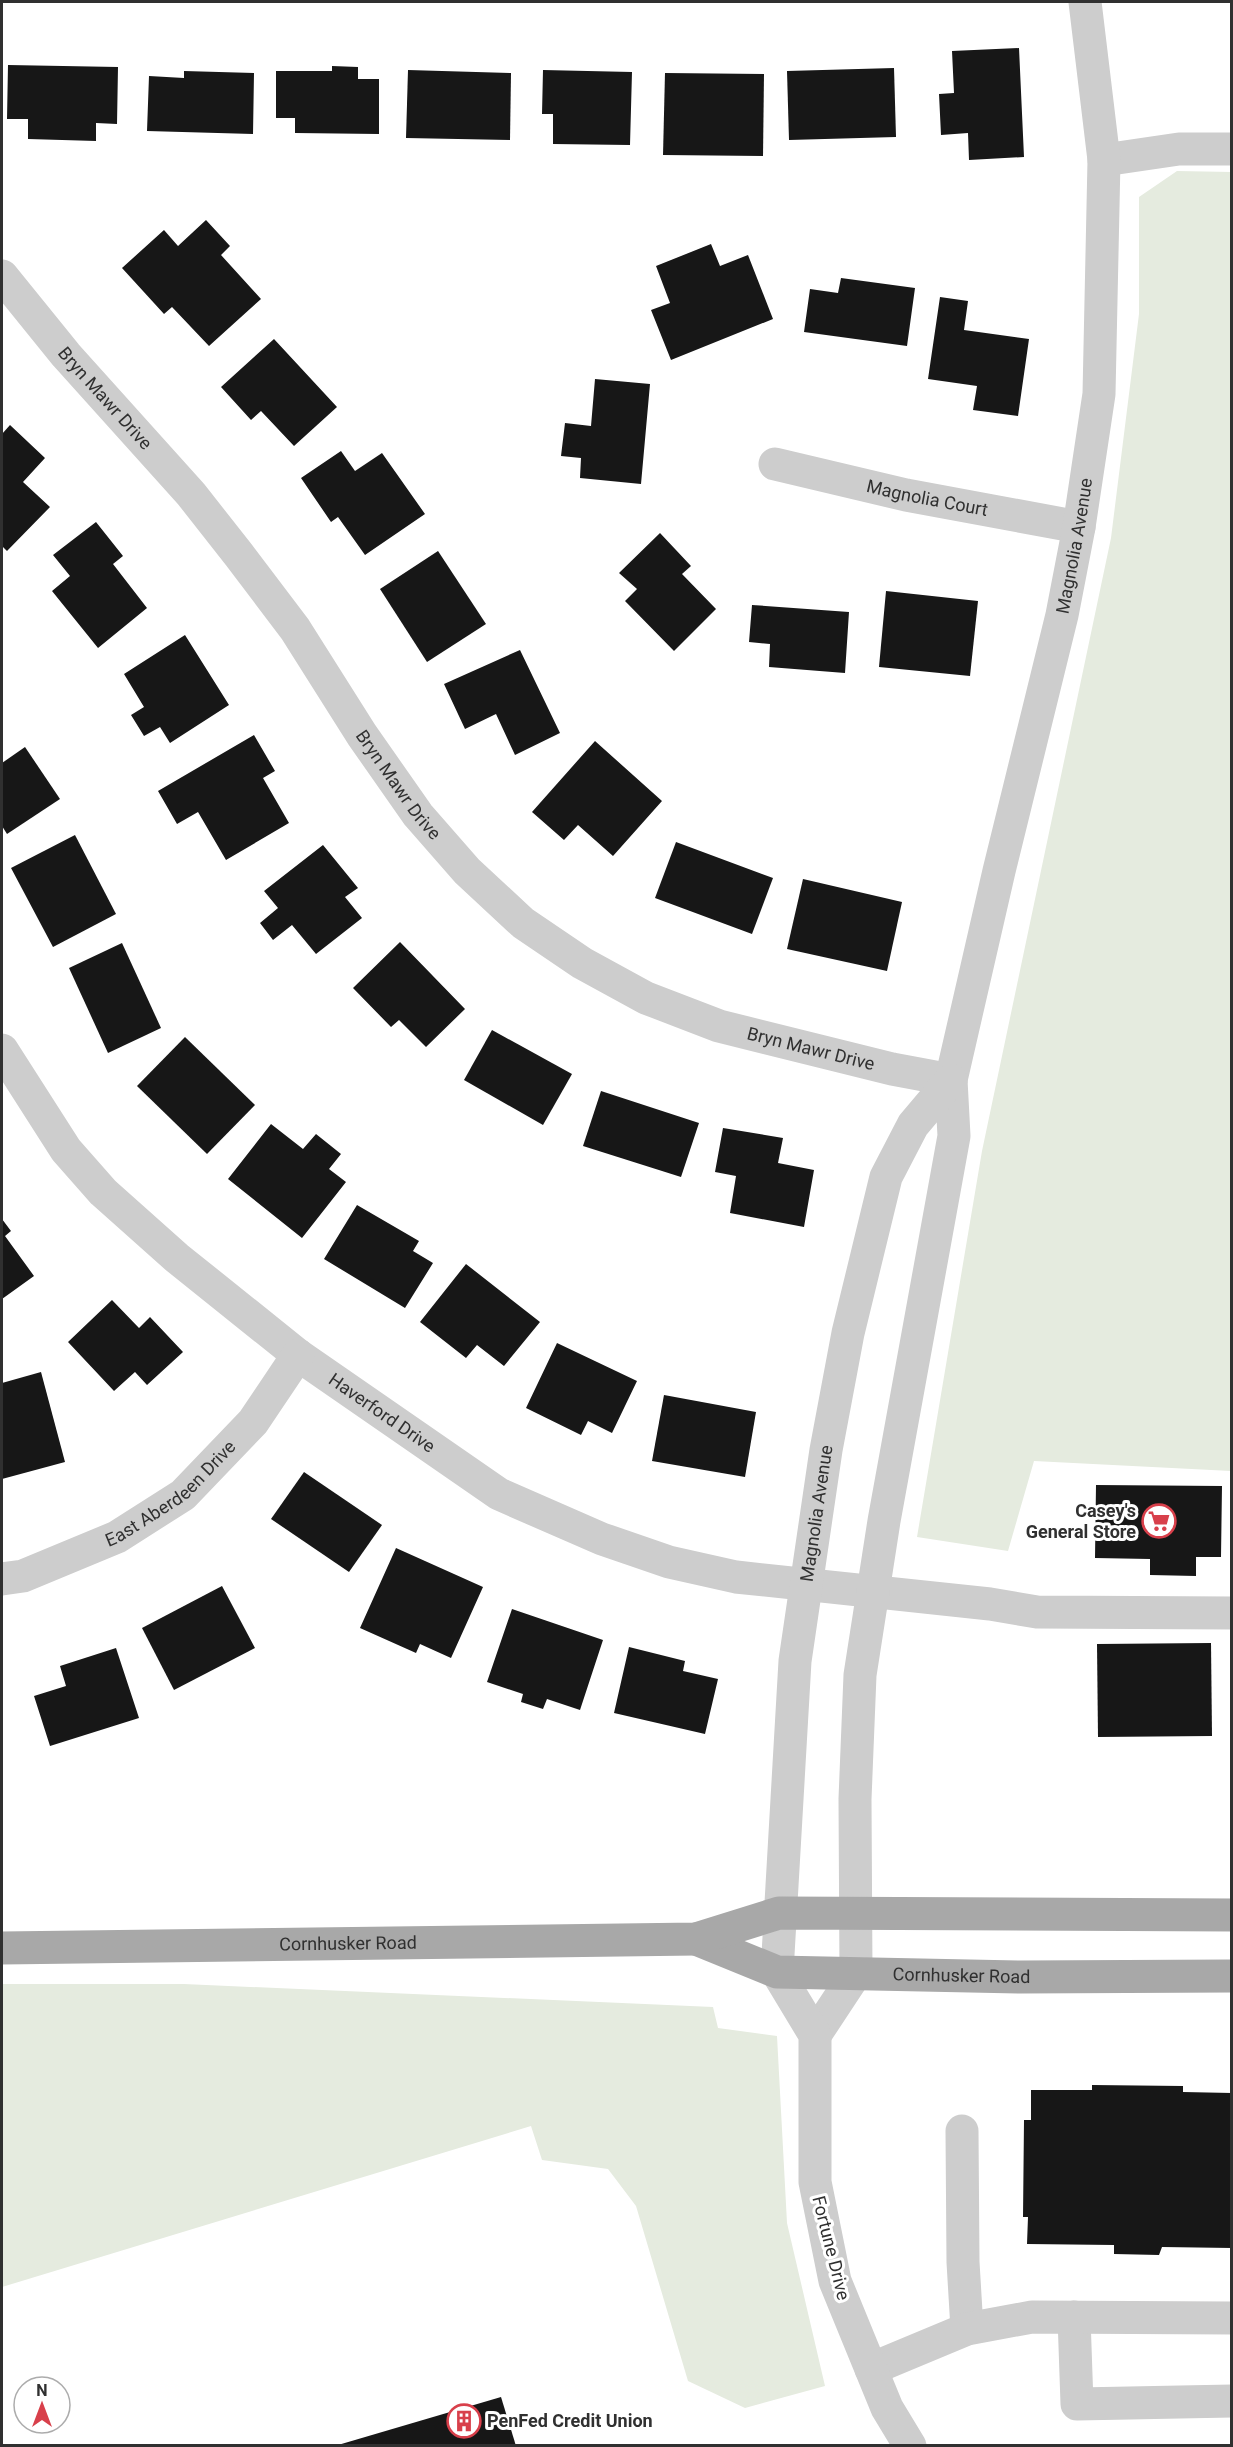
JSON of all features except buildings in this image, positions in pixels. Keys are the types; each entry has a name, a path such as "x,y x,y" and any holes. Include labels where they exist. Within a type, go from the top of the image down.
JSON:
{"main road":[{"name":"Cornhusker Road","path":"2,1948 696,1939 779,1913 1232,1915"},
{"name":"Cornhusker Road","path":"696,1939 777,1972 1021,1977 1232,1976"}],"street":[{"name":"Magnolia Avenue","path":"856,1973 855,1799 860,1686 873,1591 954,1136 951,1080 999,871 1062,615 1079,527 1099,394 1104,160 1085,2"},
{"path":"1104,160 1179,149 1232,149"},
{"name":"Bryn Mawr Drive","path":"2,276 66,355 191,494 239,555 295,629 362,735 418,815 467,871 523,923 582,963 646,998 719,1026 892,1069 951,1080"},
{"name":"Magnolia Court","path":"775,465 906,495 1079,527"},
{"name":"Haverford Drive","path":"2,1050 66,1150 103,1192 177,1258 298,1355 499,1494 602,1539 669,1562 736,1577 873,1591 1037,1612 1232,1612"},
{"name":"Magnolia Avenue","path":"777,1972 795,1671 826,1450 849,1333 886,1178 913,1125 951,1080"},
{"name":"East Aberdeen Drive","path":"2,1579 23,1575 117,1537 183,1495 253,1422 298,1355"},
{"path":"777,1972 815,2035 856,1973"},
{"name":"Fortune Drive","path":"815,2035 815,2182 835,2281 887,2408 910,2445"},
{"path":"962,2131 963,2262 967,2330"},
{"path":"872,2368 967,2330 1032,2317 1232,2318"},
{"path":"1074,2317 1077,2404 1232,2401"}],"shaded area":[{"path":"1177,171 1232,172 1231,1471 1034,1461 1008,1551 917,1537 982,1151 1111,538 1139,314 1139,197"},
{"path":"2,1984 184,1984 713,2007 718,2028 777,2036 787,2223 825,2386 745,2408 688,2381 636,2206 608,2169 542,2160 531,2126 2,2287"}],"place":[{"name":"Casey's General Store","path":"1159,1521"},
{"name":"PenFed Credit Union","path":"464,2421"}]}
